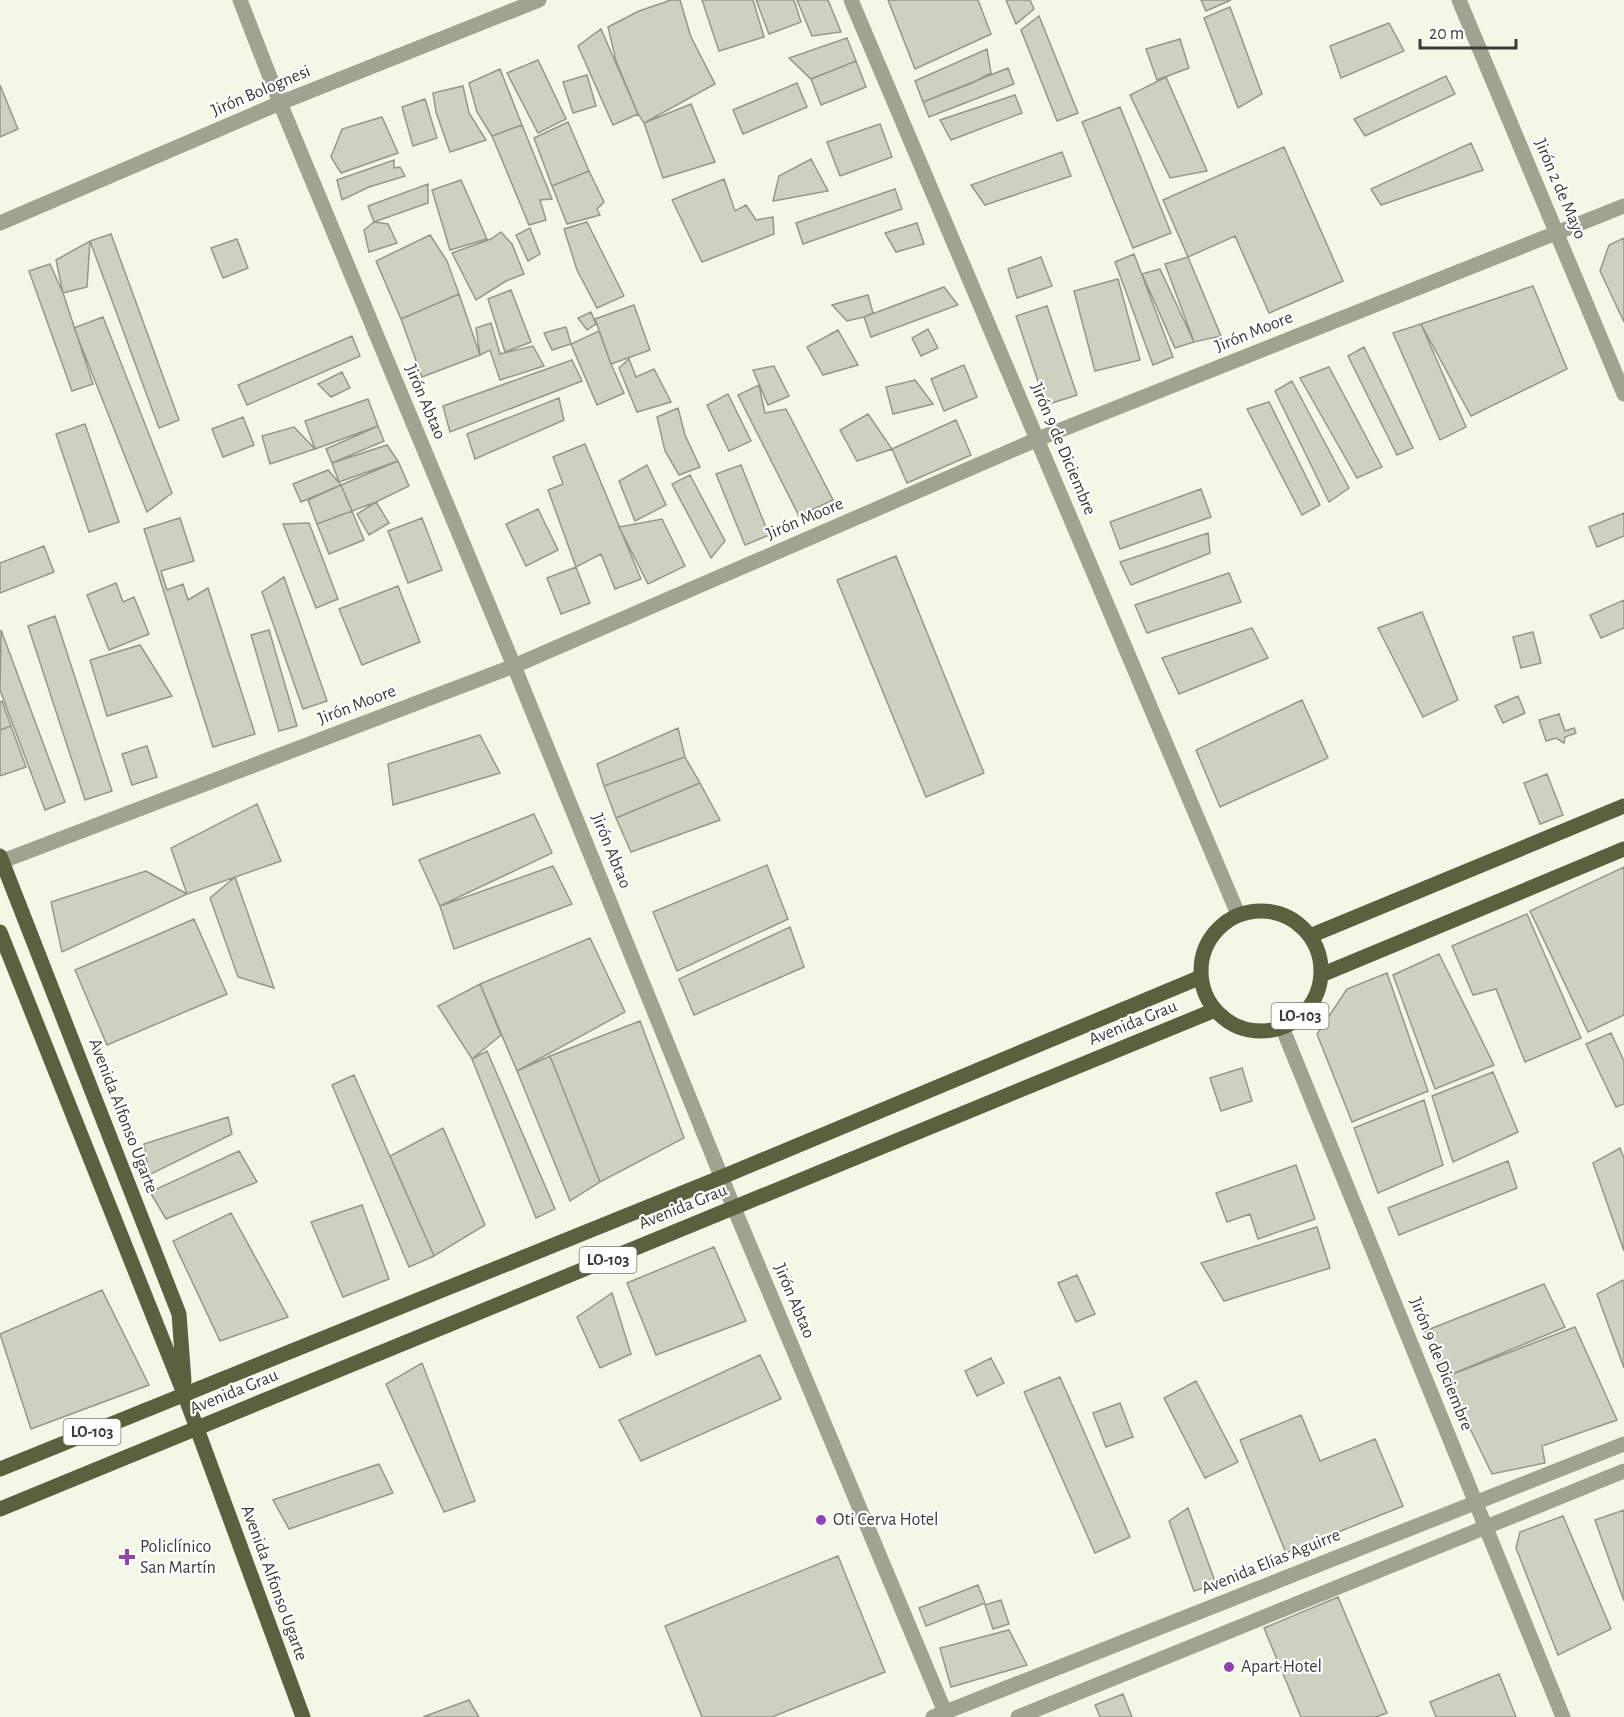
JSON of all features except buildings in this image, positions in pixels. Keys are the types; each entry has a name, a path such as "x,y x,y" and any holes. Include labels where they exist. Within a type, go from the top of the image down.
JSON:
{"main road":[{"path":"1310,936 1624,806"},
{"path":"1215,1010 1206,995 1201,978 1201,958 1209,939 1221,925 1238,914 1258,910 1278,913 1296,922 1310,936 1318,955 1321,975 1624,849"},
{"name":"Avenida Alfonso Ugarte","path":"1,860 179,1314 184,1396"},
{"name":"Avenida Alfonso Ugarte","path":"0,932 184,1396 303,1717"},
{"name":"LO-103","path":"1215,1010 1229,1022 1246,1029 1264,1030 1282,1027 1297,1019 1309,1007 1317,992 1321,975"},
{"name":"Avenida Grau","path":"0,1469 722,1177 1201,978"},
{"name":"Avenida Grau","path":"0,1509 1215,1010"}],"street":[{"name":"Jirón Abtao","path":"240,0 280,103 514,666 941,1715"},
{"name":"Jirón Bolognesi","path":"0,223 280,103 539,0"},
{"name":"Jirón 9 de Diciembre","path":"851,0 1238,914"},
{"name":"Jirón 2 de Mayo","path":"1460,0 1624,394"},
{"name":"Jirón Moore","path":"1,860 514,666 1038,440 1624,206"},
{"name":"Jirón 9 de Diciembre","path":"1282,1027 1563,1717"},
{"name":"Avenida Elías Aguirre","path":"941,1715 1624,1444"},
{"path":"1018,1717 1624,1471"}],"place":[{"name":"Oti Cerva Hotel","path":"821,1520"},
{"name":"Policlínico San Martín","path":"127,1557"},
{"name":"Apart Hotel","path":"1229,1667"}]}
